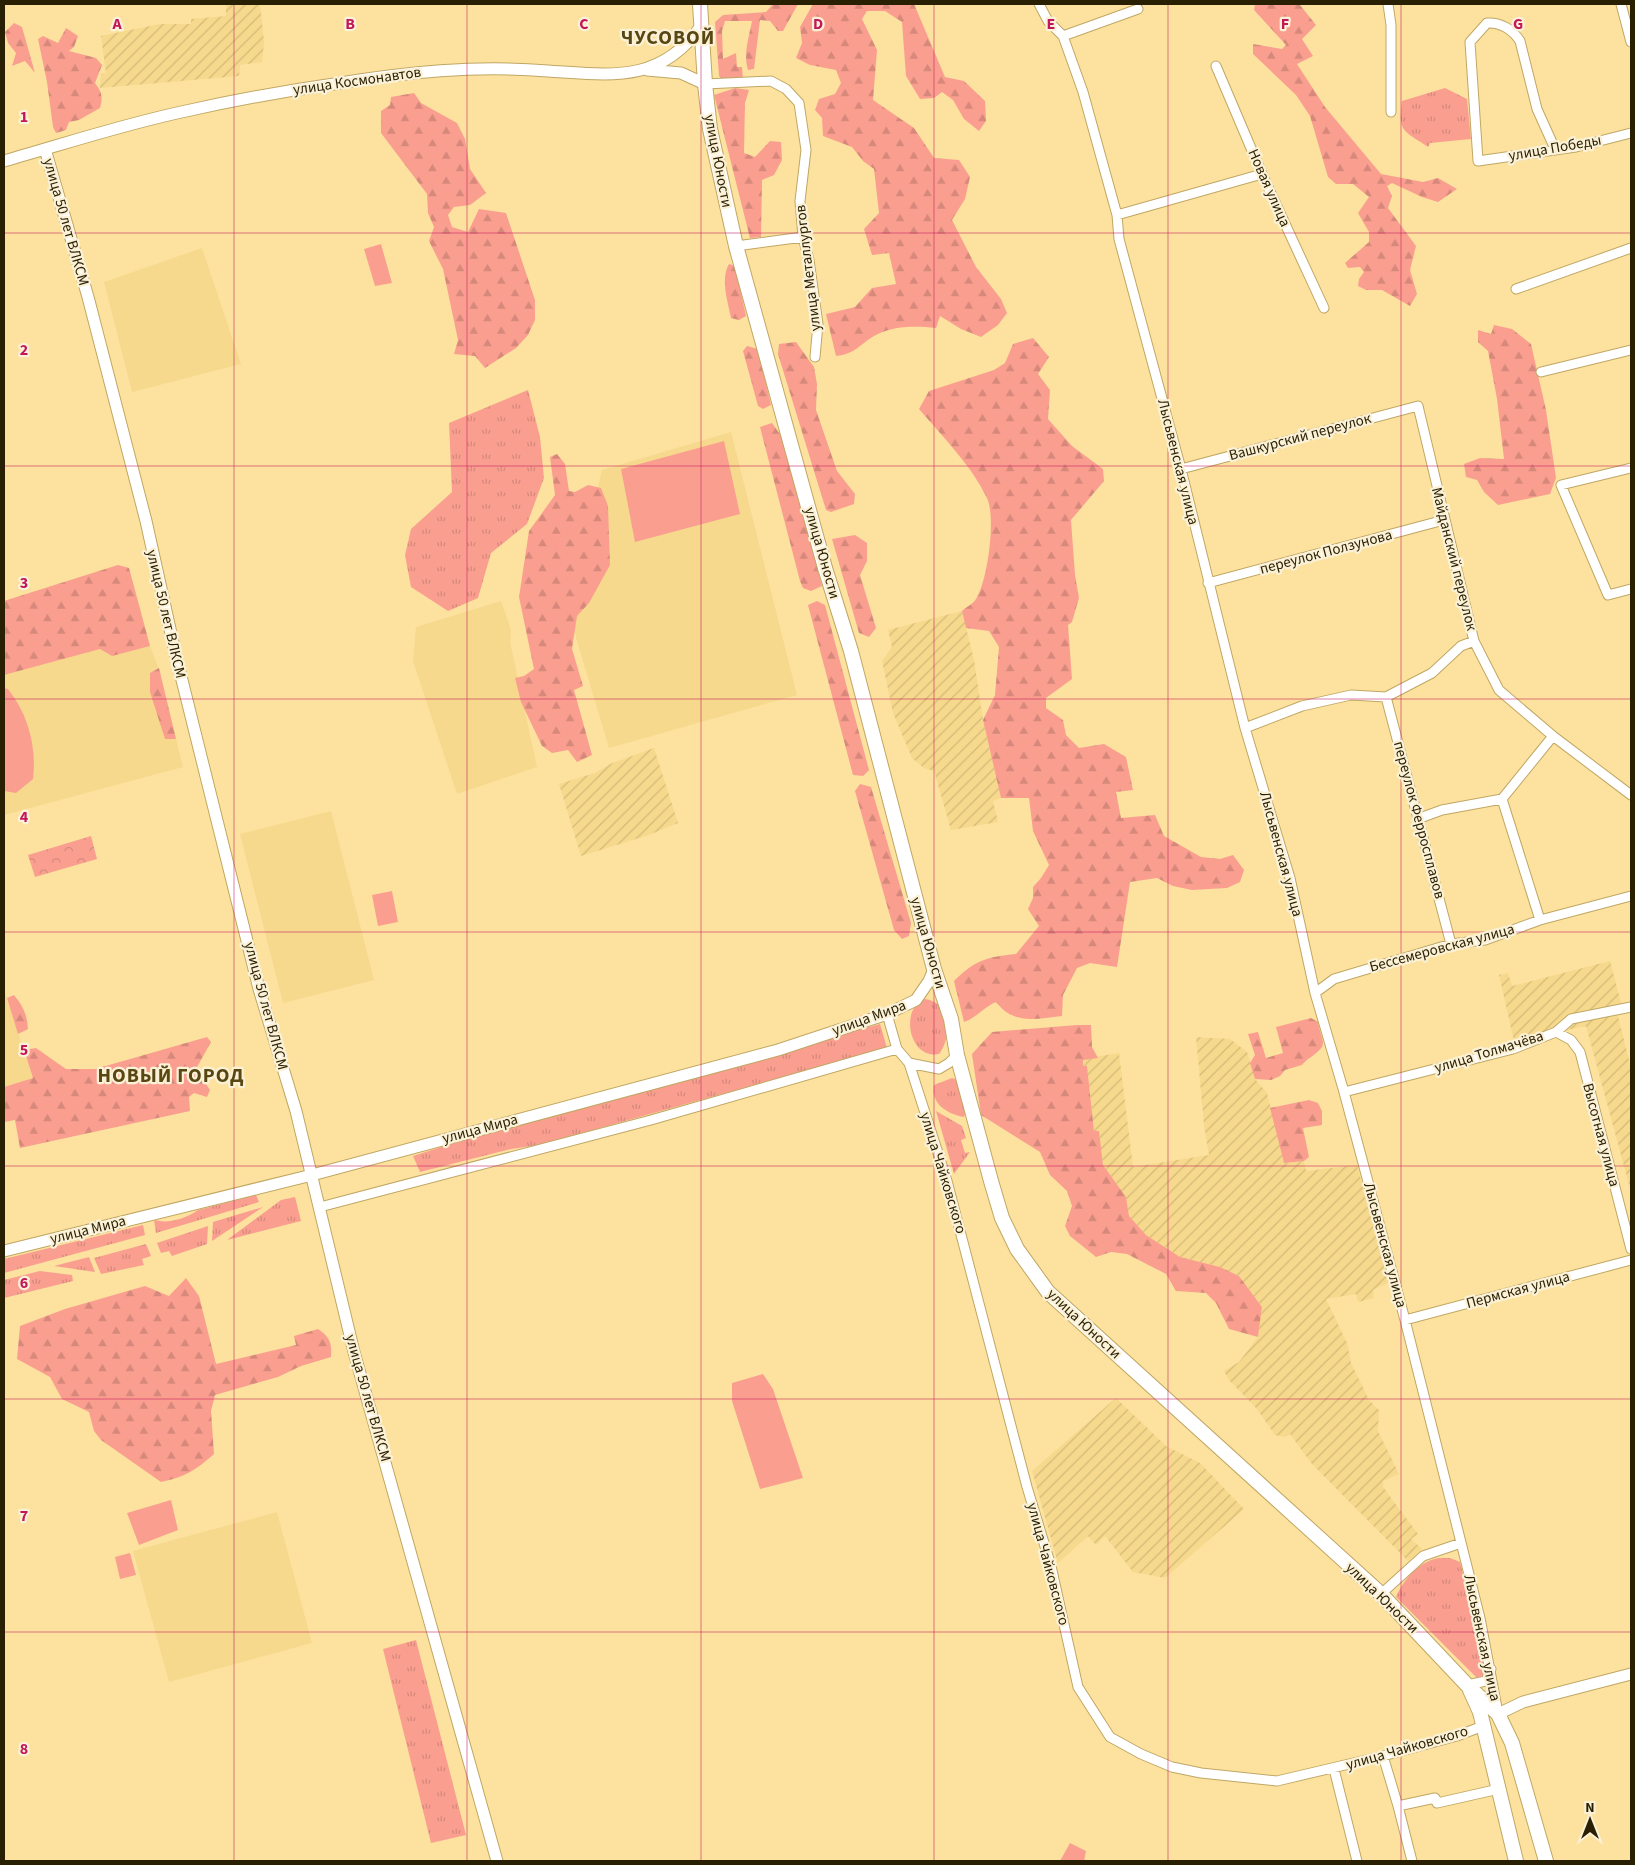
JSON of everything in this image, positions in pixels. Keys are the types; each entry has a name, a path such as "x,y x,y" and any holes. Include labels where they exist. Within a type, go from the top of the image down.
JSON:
{"main road":[{"name":"улица Юности","path":"700,4 710,129 736,246 825,568 852,651 934,969 952,1019 957,1055 1002,1218 1018,1250 1048,1292 1381,1594 1467,1685"},
{"name":"Лысьвенская улица","path":"1467,1685 1498,1714 1512,1743 1546,1861"},
{"name":"Лысьвенская улица","path":"1467,1685 1476,1701 1483,1726 1516,1861"},
{"path":"1483,1726 1498,1714"}],"street":[{"name":"Лысьвенская улица","path":"1039,4 1048,21 1064,36 1083,92 1117,214 1119,239 1181,469 1245,728 1290,878 1315,993 1344,1092 1405,1320 1491,1669 1498,1714"},
{"path":"1388,4 1391,25 1391,112"},
{"path":"1625,7 1631,42"},
{"path":"1064,36 1138,9"},
{"name":"улица Победы","path":"1555,149 1537,109 1520,41 1514,32 1494,23 1487,24 1470,42 1478,161 1576,147 1631,133"},
{"name":"улица Космонавтов","path":"4,161 186,111 366,78 479,67 605,74 640,70 677,54 688,44 701,26"},
{"name":"Новая улица","path":"1216,66 1262,174 1324,308"},
{"path":"640,70 670,71 705,84"},
{"name":"улица Металлургов","path":"705,84 770,81 786,89 799,103 806,150 800,201 803,237 809,260 818,324 815,357"},
{"name":"улица 50 лет ВЛКСМ","path":"45,149 88,297 146,522 176,656 259,989 296,1111 354,1352 497,1861"},
{"path":"1117,214 1262,174"},
{"path":"736,246 803,237"},
{"path":"1516,288 1631,248"},
{"path":"1541,372 1631,350"},
{"name":"Вашкурский переулок","path":"1181,469 1418,406"},
{"name":"Майданский переулок","path":"1386,697 1432,673 1461,646 1474,641 1418,406"},
{"path":"1631,468 1561,485 1608,595 1631,589"},
{"name":"переулок Ползунова","path":"1208,583 1444,520"},
{"path":"1474,641 1499,690 1553,736 1631,794"},
{"path":"1245,728 1302,706 1351,695 1386,697"},
{"name":"переулок Ферросплавов","path":"1386,697 1420,818 1451,944"},
{"path":"1420,818 1442,810 1502,798 1553,736"},
{"path":"1502,798 1540,920"},
{"name":"Бессемеровская улица","path":"1315,993 1334,978 1451,944 1475,942 1540,920 1631,896"},
{"name":"улица Мира","path":"4,1251 312,1175 734,1063 887,1014 916,1000 929,981 934,969"},
{"name":"улица Толмачёва","path":"1344,1092 1512,1049 1556,1032 1571,1019 1631,1007"},
{"name":"улица Чайковского","path":"887,1014 897,1050 909,1063 947,1181 1027,1487 1051,1566 1078,1687 1110,1736 1141,1754 1172,1767 1219,1775 1277,1781 1334,1769 1457,1736 1483,1726"},
{"name":"Высотная улица","path":"1556,1032 1571,1040 1580,1052 1631,1249"},
{"path":"320,1208 623,1128 897,1050"},
{"path":"909,1063 939,1069 957,1055"},
{"name":"Пермская улица","path":"1405,1320 1631,1260"},
{"path":"1381,1594 1423,1556 1461,1543"},
{"path":"1467,1685 1480,1684 1486,1681 1491,1669"},
{"path":"1498,1714 1523,1702 1631,1674"},
{"path":"1382,1756 1398,1806 1412,1861"},
{"path":"1334,1769 1357,1861"},
{"path":"1398,1806 1436,1798 1437,1803 1499,1789"}],"shaded area":[{"path":"226,4 260,4 264,42 262,62 240,65 239,76 100,88 101,74 106,73 101,36 160,24 191,24 191,19 226,16"},
{"path":"202,248 241,364 132,392 104,282"},
{"path":"731,432 797,695 609,748 569,614 602,470"},
{"path":"118,565 129,568 150,646 159,669 183,767 4,815 4,601"},
{"path":"501,601 511,630 510,642 537,767 457,794 413,661 416,627"},
{"path":"962,611 974,660 983,720 1001,798 993,801 998,822 951,830 934,771 924,768 912,758 893,713 882,661 892,647 888,630"},
{"path":"654,748 678,823 649,835 581,856 559,784 595,773 610,764"},
{"path":"331,811 374,980 283,1003 240,834"},
{"path":"1610,961 1621,1003 1618,1016 1631,1068 1631,1192 1586,1026 1514,1041 1499,975 1508,973 1512,986"},
{"path":"4,990 33,1078 4,1087"},
{"path":"1196,1037 1230,1039 1247,1052 1255,1079 1267,1093 1284,1163 1304,1161 1306,1171 1357,1165 1389,1282 1373,1290 1374,1298 1358,1302 1356,1294 1326,1299 1347,1343 1351,1363 1369,1400 1379,1410 1378,1431 1399,1474 1383,1481 1383,1487 1418,1534 1411,1539 1422,1549 1408,1561 1312,1464 1290,1434 1285,1437 1275,1435 1257,1409 1229,1380 1224,1371 1239,1362 1258,1337 1262,1307 1239,1276 1220,1267 1180,1257 1146,1235 1129,1216 1126,1197 1103,1165 1099,1131 1094,1132 1087,1066 1083,1067 1082,1059 1119,1053 1133,1167 1209,1155 1204,1125"},
{"path":"1116,1398 1166,1446 1200,1463 1244,1509 1165,1578 1133,1572 1105,1536 1096,1545 1088,1536 1058,1563 1032,1471"},
{"path":"277,1512 312,1643 169,1682 133,1551"}],"green space":[{"path":"773,4 798,4 783,31 778,31 770,21 760,20 754,69 748,70 746,58 752,21 725,21 722,31 723,59 736,53 737,67 742,67 743,79 725,82 719,76 715,22 723,15 766,12"},
{"path":"813,4 914,4 945,77 964,81 985,101 986,121 979,131 964,119 953,100 942,92 934,98 920,99 906,76 902,22 885,11 867,11 862,19 877,50 873,100 914,128 934,158 959,160 970,177 965,199 952,220 976,267 1001,299 1007,313 998,325 981,337 961,329 940,316 936,328 912,327 889,330 874,336 852,351 836,356 826,314 855,307 872,288 896,284 889,253 872,255 864,229 879,213 874,169 863,161 852,147 823,136 822,118 815,110 819,99 835,94 841,83 836,70 810,65 796,58 802,43 800,27"},
{"path":"1255,4 1300,5 1316,25 1302,39 1313,56 1297,64 1325,107 1381,174 1423,182 1438,178 1457,189 1438,202 1392,183 1387,186 1392,196 1388,208 1416,246 1410,270 1417,294 1410,306 1382,290 1366,290 1358,286 1359,279 1364,272 1360,267 1348,268 1345,263 1369,242 1369,232 1358,213 1369,197 1353,184 1336,184 1328,177 1310,116 1296,95 1253,54 1253,44 1282,49 1286,45 1254,10"},
{"path":"14,23 22,27 35,73 25,61 12,66 16,53 8,43 5,32"},
{"path":"66,28 78,36 74,47 69,51 96,58 102,65 95,83 101,95 101,101 100,108 79,120 69,122 66,130 56,133 53,127 47,82 38,39 43,36 58,43"},
{"path":"735,88 749,90 745,103 744,153 755,157 770,141 781,142 782,160 774,175 762,180 761,237 750,238 714,95"},
{"path":"1445,88 1467,99 1471,139 1430,143 1428,147 1404,130 1401,119 1402,101"},
{"path":"414,93 421,103 457,123 465,139 470,169 486,193 470,205 454,207 448,215 452,227 468,232 479,209 506,213 535,300 535,320 528,335 516,348 485,368 475,356 454,354 458,340 443,269 429,241 434,227 428,213 427,194 381,133 381,111 390,105 391,97"},
{"path":"381,244 392,283 375,286 364,249"},
{"path":"729,264 735,266 746,316 739,320 731,318 727,298 725,277"},
{"path":"1494,325 1512,329 1531,344 1546,410 1556,478 1550,494 1498,505 1484,492 1477,480 1466,477 1464,464 1480,458 1504,459 1497,399 1488,351 1478,342 1478,330 1491,334"},
{"path":"1033,338 1049,357 1038,374 1050,390 1048,419 1072,446 1103,469 1104,481 1071,520 1075,575 1079,598 1072,622 1068,625 1072,679 1046,698 1046,708 1063,720 1066,735 1079,748 1104,744 1126,757 1133,790 1116,792 1121,818 1155,815 1164,836 1201,857 1220,859 1233,855 1244,870 1240,882 1227,888 1192,890 1173,886 1157,878 1130,882 1117,967 1090,963 1077,968 1063,995 1062,1016 1026,1019 1010,1014 996,1002 964,1022 954,981 975,964 989,958 1016,954 1039,926 1028,909 1033,898 1033,887 1049,865 1033,831 1029,798 1001,798 983,720 995,695 999,647 989,631 966,628 962,611 976,599 984,578 991,533 990,507 973,474 919,409 929,391 994,370 1005,363 1013,344"},
{"path":"796,342 814,367 817,384 816,410 837,471 855,494 854,504 831,512 826,510 778,354 779,344"},
{"path":"747,346 758,349 771,405 763,409 758,406 743,351"},
{"path":"528,390 540,437 544,478 527,524 491,553 478,598 448,611 411,587 405,555 411,529 452,492 449,423"},
{"path":"772,423 782,437 822,586 811,591 803,588 800,581 760,427"},
{"path":"724,441 740,514 635,542 621,469"},
{"path":"557,454 565,464 569,491 575,492 588,485 601,488 608,506 610,565 589,603 577,616 572,649 583,686 574,690 592,755 577,762 568,750 552,753 542,746 521,702 515,678 524,676 534,669 519,597 529,531 555,495 550,457"},
{"path":"855,535 867,543 867,561 860,575 876,628 869,637 859,633 832,539"},
{"path":"118,565 129,568 150,646 112,656 100,649 4,675 4,601"},
{"path":"817,601 825,605 869,770 863,776 853,775 808,605"},
{"path":"159,668 176,739 165,739 150,692 150,673"},
{"path":"4,688 8,689 15,699 26,720 34,755 33,779 16,793 4,791"},
{"path":"860,784 871,787 911,923 909,936 902,939 894,930 855,791"},
{"path":"91,836 97,859 35,877 28,855"},
{"path":"392,891 398,922 378,926 372,895"},
{"path":"14,995 24,1010 27,1019 28,1029 18,1034 7,998"},
{"path":"925,999 934,1002 940,1007 947,1022 946,1039 939,1054 929,1054 921,1049 915,1042 911,1032 912,1012 917,1004"},
{"path":"1311,1018 1318,1022 1323,1040 1321,1048 1302,1065 1285,1070 1280,1076 1271,1080 1255,1079 1250,1063 1255,1055 1248,1034 1258,1032 1266,1058 1283,1053 1276,1027"},
{"path":"880,1024 887,1048 539,1145 511,1149 420,1172 413,1156 507,1126"},
{"path":"1091,1025 1092,1047 1098,1058 1083,1060 1083,1066 1087,1066 1094,1131 1099,1131 1103,1165 1126,1197 1129,1216 1146,1235 1180,1257 1220,1267 1239,1276 1262,1307 1258,1337 1229,1329 1216,1303 1206,1293 1176,1291 1166,1274 1127,1254 1111,1252 1096,1257 1070,1236 1065,1226 1072,1206 1067,1191 1050,1175 1040,1152 981,1115 972,1054 992,1032"},
{"path":"207,1037 211,1042 196,1069 210,1090 207,1097 194,1093 189,1097 190,1111 20,1148 15,1120 4,1122 4,1087 33,1078 24,1050 36,1048 66,1069 95,1069"},
{"path":"952,1078 959,1080 966,1111 964,1117 941,1107 933,1091 934,1085"},
{"path":"1309,1100 1318,1103 1322,1111 1322,1125 1303,1128 1309,1157 1304,1161 1284,1163 1270,1108"},
{"path":"936,1111 962,1126 966,1138 961,1140 965,1153 970,1152 954,1174"},
{"path":"256,1195 259,1202 156,1233 154,1220 177,1220 198,1210"},
{"path":"295,1197 301,1221 227,1240 281,1200"},
{"path":"263,1207 212,1241 213,1222"},
{"path":"143,1225 145,1235 4,1273 4,1259"},
{"path":"208,1226 207,1244 172,1256 169,1251 161,1253 157,1243"},
{"path":"146,1244 151,1256 142,1259 144,1265 101,1274 94,1258"},
{"path":"89,1257 95,1272 54,1266"},
{"path":"40,1271 72,1275 73,1281 4,1298 4,1280"},
{"path":"186,1278 199,1296 216,1364 296,1345 294,1336 318,1329 329,1341 331,1357 301,1366 278,1377 215,1395 211,1411 214,1454 190,1472 161,1482 101,1440 94,1431 89,1412 62,1399 50,1377 17,1359 20,1326 65,1309 145,1286 169,1296"},
{"path":"763,1374 773,1389 803,1478 760,1489 732,1401 732,1383"},
{"path":"171,1500 178,1530 139,1545 127,1513"},
{"path":"130,1553 136,1575 120,1579 115,1557"},
{"path":"1450,1558 1460,1562 1487,1668 1486,1676 1477,1678 1396,1597 1412,1572 1431,1560"},
{"path":"416,1640 466,1835 431,1843 383,1649"},
{"path":"1070,1843 1086,1851 1084,1861 1060,1861"}],"district":[{"name":"ЧУСОВОЙ","path":"668,38"},
{"name":"НОВЫЙ ГОРОД","path":"171,1076"}]}
